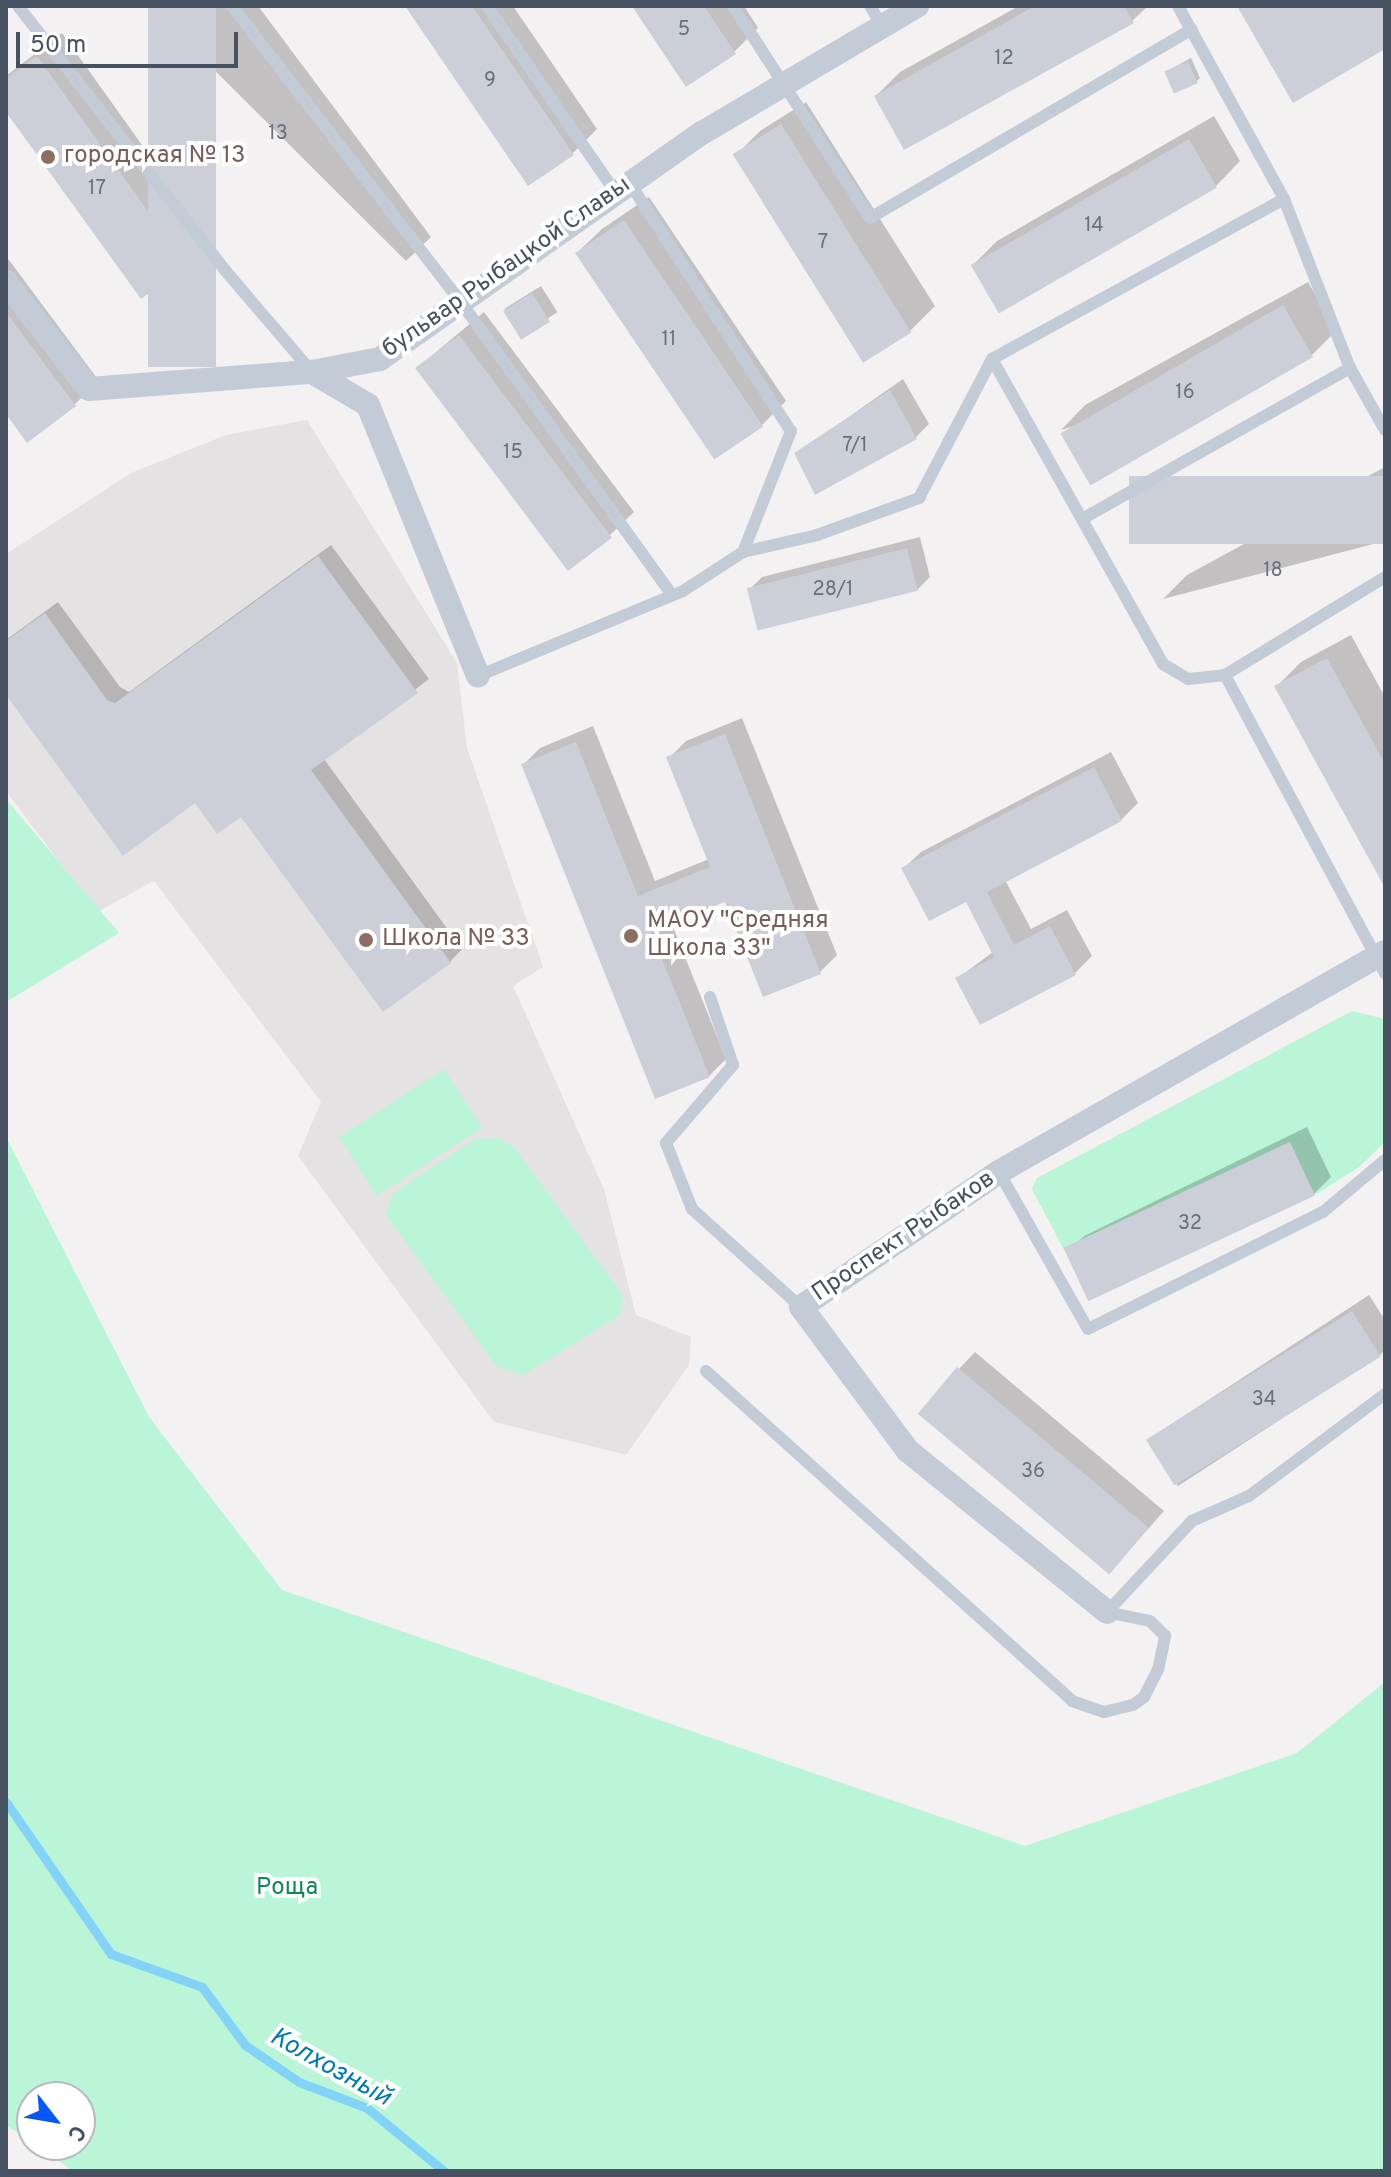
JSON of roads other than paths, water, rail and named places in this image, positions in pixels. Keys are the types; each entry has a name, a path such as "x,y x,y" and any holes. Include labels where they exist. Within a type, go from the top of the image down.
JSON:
{"street":[{"name":"бульвар Рыбацкой Славы","path":"6,282 89,389 312,372 380,359 622,187 784,83 876,16 917,6"},
{"path":"312,372 368,405 478,676"},
{"name":"Проспект Рыбаков","path":"1107,1612 908,1451 801,1307 999,1172 1382,961"}],"lane":[{"path":"18,6 312,372"},
{"path":"232,6 460,301 672,595"},
{"path":"487,6 622,187 791,431 743,552"},
{"path":"733,6 870,218 1192,29"},
{"path":"1178,6 1284,199 1350,368 1385,430"},
{"path":"478,676 672,595 743,552 817,535 919,498 992,359 1284,199"},
{"path":"992,359 1163,664 1188,679 1225,675 1385,577"},
{"path":"1082,519 1350,368"},
{"path":"1225,675 1382,961"},
{"path":"710,997 733,1065 666,1143 692,1209 801,1307"},
{"path":"999,1172 1088,1329 1323,1212 1385,1160"},
{"path":"706,1371 1072,1701 1104,1712 1133,1705 1144,1697 1158,1670 1165,1636 1150,1621 1107,1612"},
{"path":"1107,1612 1192,1521 1249,1496 1385,1394"}],"waterway":[{"name":"Колхозный","path":"6,1802 111,1954 202,1987 245,2045 299,2082 367,2108 444,2171"}],"place":[{"name":"городская № 13","path":"48,157"},
{"name":"МАОУ \"Средняя Школа 33\"","path":"631,936"},
{"name":"Школа № 33","path":"366,940"}],"park label":[{"name":"Роща","path":"287,1889"}]}
